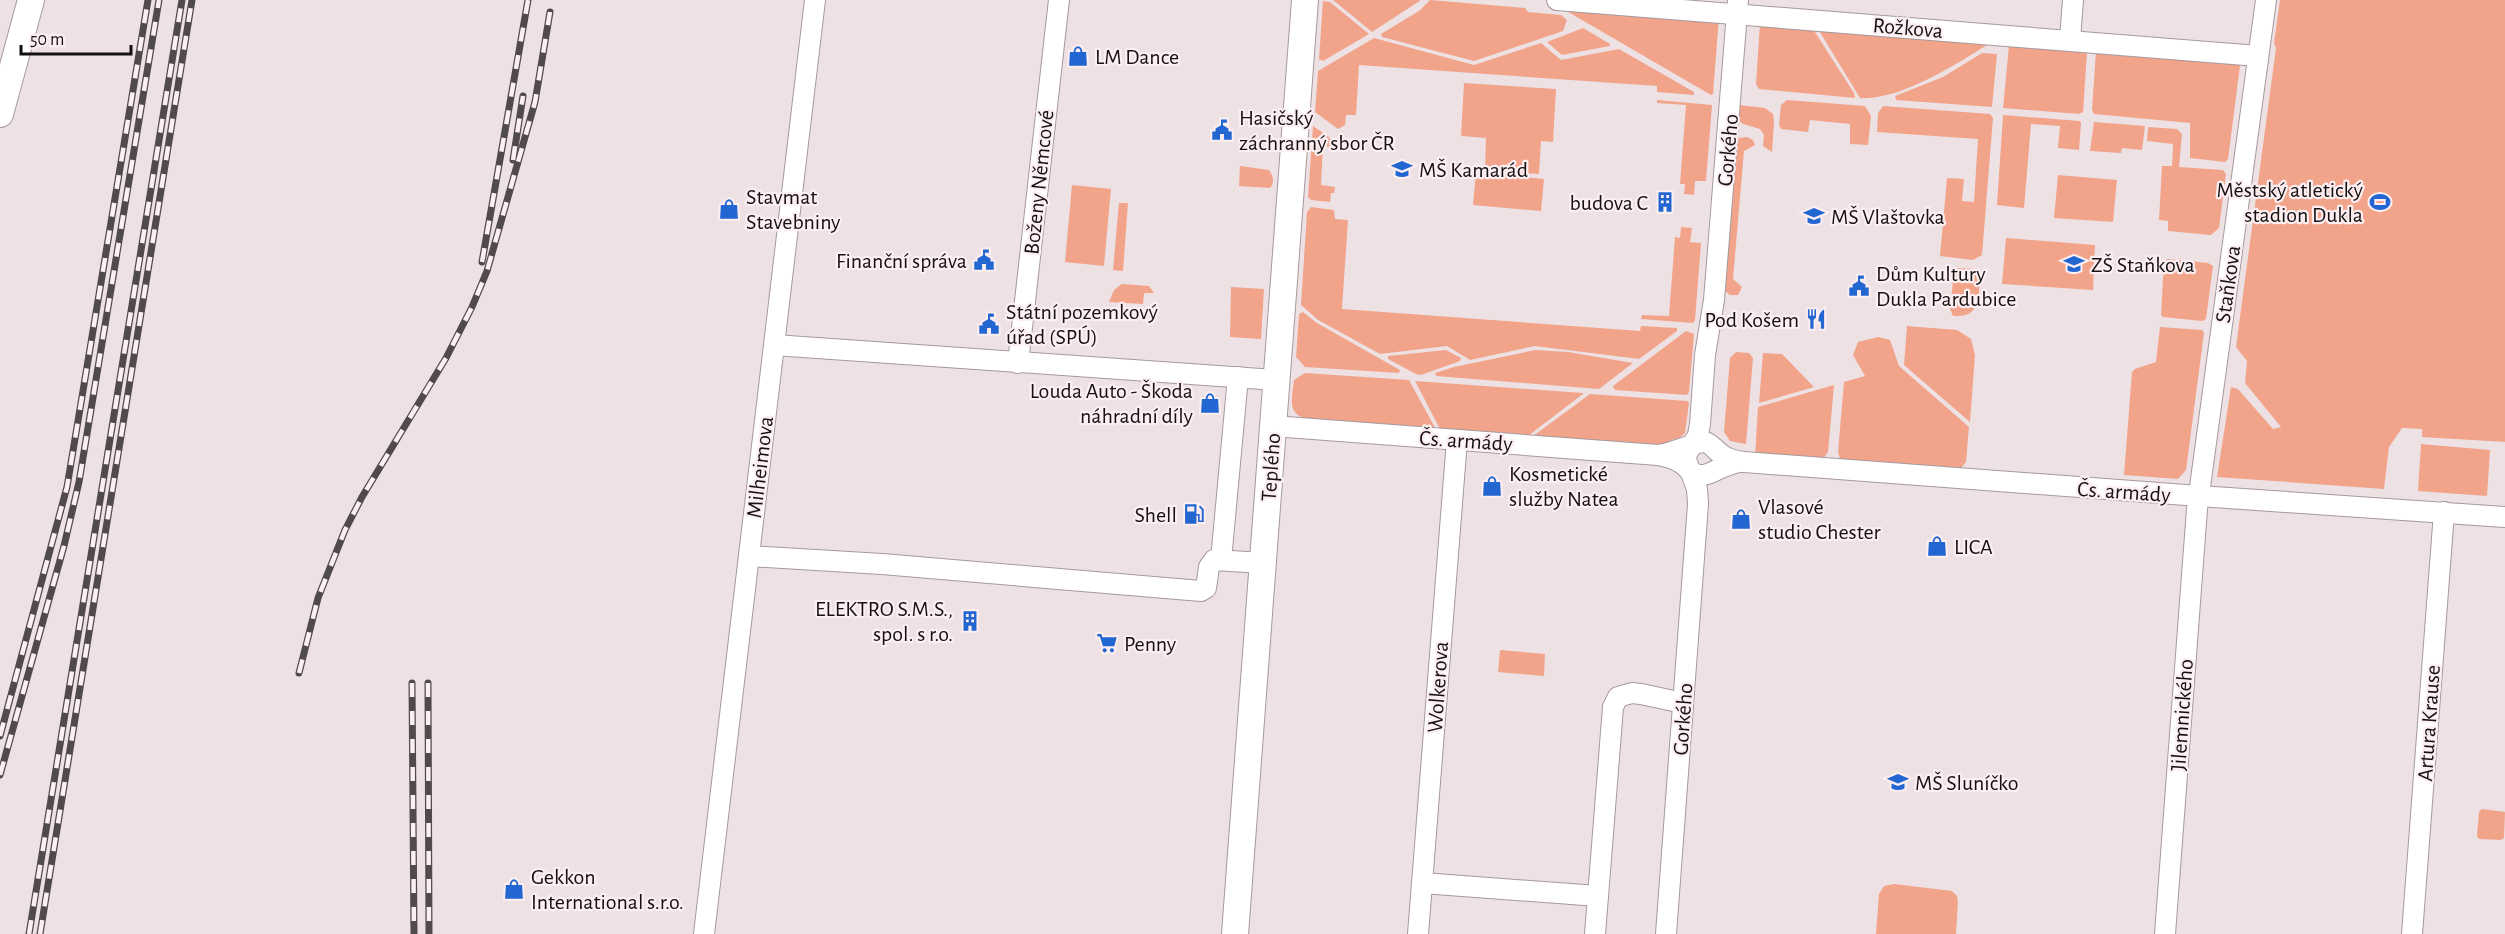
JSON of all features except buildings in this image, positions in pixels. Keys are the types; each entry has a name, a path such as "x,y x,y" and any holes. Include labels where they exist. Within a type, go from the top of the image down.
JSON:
{"main road":[{"path":"0,114 31,0"},
{"name":"Teplého","path":"1235,934 1305,0"}],"street":[{"name":"Milheimova","path":"704,934 815,0"},
{"name":"Boženy Němcové","path":"1018,363 1059,0"},
{"name":"Rožkova","path":"1557,0 1738,7 2258,56"},
{"path":"2070,40 2073,0"},
{"name":"Staňkova","path":"2199,496 2266,0"},
{"name":"Gorkého","path":"1666,934 1698,504 1697,489 1684,457 1698,435 1700,423 1705,355 1714,300 1738,7"},
{"name":"Gorkého","path":"1698,504 1702,488 1718,460 1707,428 1717,357 1714,300"},
{"path":"774,345 1276,380"},
{"path":"1221,560 1238,377"},
{"name":"Čs. armády","path":"1273,426 1658,455 1673,459 1700,475 1726,464 1744,462"},
{"name":"Wolkerova","path":"1418,934 1457,440"},
{"name":"Čs. armády","path":"1658,455 1673,453 1703,442 1728,458 1744,462 2505,516"},
{"name":"Jilemnického","path":"2165,934 2199,496"},
{"name":"Artura Krause","path":"2412,934 2444,512"},
{"path":"749,556 894,565 1201,591 1207,586 1211,562 1221,560 1263,563"},
{"path":"1595,934 1612,707 1618,697 1632,693 1683,703"},
{"path":"1422,883 1598,896"}],"shaded area":[{"path":"1333,0 1421,0 1372,32"},
{"path":"1430,0 1525,8 1528,12 1561,15 1567,20 1563,31 1474,61 1382,37 1381,34 1419,11"},
{"name":"Městský atletický stadion Dukla","path":"2280,0 2505,0 2505,442 2422,437 2422,429 2402,428 2389,447 2384,489 2217,477 2231,387 2238,389 2273,429 2281,427 2245,383 2247,361 2236,347 2276,48 2274,43"},
{"path":"1323,1 1330,2 1369,34 1323,61 1319,59"},
{"path":"1563,9 1719,17 1713,94 1711,95"},
{"path":"1760,24 1813,29 1855,98 1759,89 1756,84"},
{"path":"1583,28 1610,46 1562,55 1547,42"},
{"path":"1818,29 1990,43 1945,70 1910,87 1892,94 1860,98"},
{"path":"1374,38 1474,65 1541,43 1561,60 1619,49 1694,92 1694,95 1657,92 1657,86 1359,65 1356,115 1346,115 1345,125 1338,129 1315,112 1318,71"},
{"path":"2009,45 2087,51 2083,112 2079,114 2003,108"},
{"path":"2096,50 2241,58 2228,159 2225,162 2190,158 2190,123 2094,114 2092,110"},
{"path":"1982,53 1997,54 1992,107 1896,100 1895,96 1943,77"},
{"path":"1464,83 1556,89 1553,142 1541,141 1539,174 1485,171 1486,138 1461,136"},
{"path":"1657,100 1712,105 1706,181 1695,181 1694,195 1684,194 1685,184 1680,184 1686,105 1657,103"},
{"path":"1787,100 1865,106 1871,116 1868,145 1850,144 1850,124 1810,120 1808,132 1781,129 1779,125 1781,105"},
{"path":"1739,105 1765,108 1773,114 1772,152 1763,146 1764,135 1760,129 1739,121"},
{"path":"1883,106 1990,114 1993,118 1982,255 1973,260 1940,256 1947,178 1964,179 1962,201 1974,202 1978,139 1877,132 1878,113"},
{"path":"2003,115 2080,121 2081,123 2079,150 2058,148 2060,126 2031,124 2024,208 1997,205"},
{"path":"2094,122 2145,126 2142,150 2122,148 2121,153 2090,151"},
{"path":"1313,126 1329,138 1334,147 1323,146 1321,185 1335,187 1334,193 1331,193 1330,202 1311,200 1308,197"},
{"path":"2148,127 2177,129 2182,134 2179,167 2223,170 2226,174 2219,228 2211,235 2168,231 2168,221 2159,220 2162,166 2172,166 2173,144 2147,141"},
{"path":"1747,137 1753,140 1755,145 1744,151 1733,279 1742,287 1738,295 1730,295 1724,290 1736,141"},
{"path":"1240,166 1269,170 1273,179 1272,186 1270,188 1239,186"},
{"path":"1476,172 1544,179 1541,211 1473,205"},
{"path":"2058,175 2117,180 2113,222 2054,218"},
{"path":"1072,185 1111,189 1104,266 1065,262"},
{"path":"1119,203 1128,203 1123,271 1113,270"},
{"path":"1311,207 1334,210 1335,219 1348,220 1342,309 1640,331 1641,326 1677,328 1677,331 1639,359 1535,346 1470,360 1447,346 1380,354 1318,320 1301,305 1307,212"},
{"path":"1681,227 1692,228 1690,242 1701,243 1695,320 1693,323 1641,319 1642,315 1669,316 1675,237 1680,238"},
{"path":"2006,238 2095,245 2093,290 2002,284"},
{"path":"2168,259 2208,263 2213,266 2206,319 2202,321 2161,315 2164,261"},
{"path":"1958,268 1977,269 1980,273 1978,297 1977,304 1970,313 1953,316 1950,309 1954,272"},
{"path":"1122,284 1149,286 1154,293 1144,293 1143,304 1109,302 1114,290"},
{"path":"1231,287 1264,289 1261,339 1230,337"},
{"path":"1303,312 1317,323 1400,370 1399,373 1305,367 1296,357 1299,314"},
{"path":"1907,326 1957,330 1971,339 1975,355 1970,422 1904,365"},
{"path":"2160,327 2202,330 2204,333 2186,470 2178,479 2124,475 2132,372 2156,362"},
{"path":"1686,331 1694,334 1687,395 1615,390 1613,386"},
{"path":"1878,337 1890,340 1899,366 1969,427 1966,462 1960,469 1845,462 1840,459 1838,452 1844,382 1865,376 1853,355 1858,342"},
{"path":"1446,350 1461,358 1460,361 1421,375 1388,359 1388,356"},
{"path":"1535,350 1568,352 1633,363 1599,389 1436,376 1435,373 1454,367"},
{"path":"1736,352 1749,353 1753,358 1746,444 1730,441 1724,432 1730,358"},
{"path":"1763,353 1782,354 1814,387 1759,403"},
{"path":"1305,373 1409,380 1438,433 1302,422 1302,417 1294,411 1292,396 1294,380"},
{"path":"1415,381 1583,394 1524,439 1442,433"},
{"path":"1834,385 1828,452 1823,459 1755,456 1758,407"},
{"path":"1590,394 1687,401 1689,403 1685,433 1671,440 1670,447 1529,439"},
{"path":"2421,444 2490,450 2487,496 2418,491"},
{"path":"1500,650 1545,654 1544,676 1498,672"},
{"path":"2482,809 2505,812 2504,838 2501,840 2479,839 2477,836 2479,812"},
{"path":"1894,884 1952,891 1958,901 1956,934 1876,934 1879,894 1884,886"}],"railway":[{"path":"0,736 67,487 148,0"},
{"path":"0,775 64,546 79,482 159,0"},
{"path":"29,934 182,0"},
{"path":"40,934 192,0"},
{"path":"482,262 528,0"},
{"path":"299,673 318,598 345,530 362,497 446,358 487,271 535,102 550,12"},
{"path":"513,160 523,96"},
{"path":"412,683 414,934"},
{"path":"428,683 429,934"}],"place":[{"name":"LM Dance","path":"1078,56"},
{"name":"Hasičský záchranný sbor ČR","path":"1222,130"},
{"name":"MŠ Kamarád","path":"1402,169"},
{"name":"budova C","path":"1665,202"},
{"name":"Městský atletický stadion Dukla","path":"2380,202"},
{"name":"Stavmat Stavebniny","path":"729,209"},
{"name":"MŠ Vlaštovka","path":"1814,216"},
{"name":"Finanční správa","path":"984,260"},
{"name":"ZŠ Staňkova","path":"2074,264"},
{"name":"Dům Kultury Dukla Pardubice","path":"1859,286"},
{"name":"Pod Košem","path":"1816,319"},
{"name":"Státní pozemkový úřad (SPÚ)","path":"989,324"},
{"name":"Louda Auto - Škoda náhradní díly","path":"1210,403"},
{"name":"Kosmetické služby Natea","path":"1492,486"},
{"name":"Shell","path":"1194,514"},
{"name":"Vlasové studio Chester","path":"1741,519"},
{"name":"LICA","path":"1937,546"},
{"name":"ELEKTRO S.M.S., spol. s r.o.","path":"970,621"},
{"name":"Penny","path":"1107,643"},
{"name":"MŠ Sluníčko","path":"1898,782"},
{"name":"Gekkon International s.r.o.","path":"514,889"}]}
